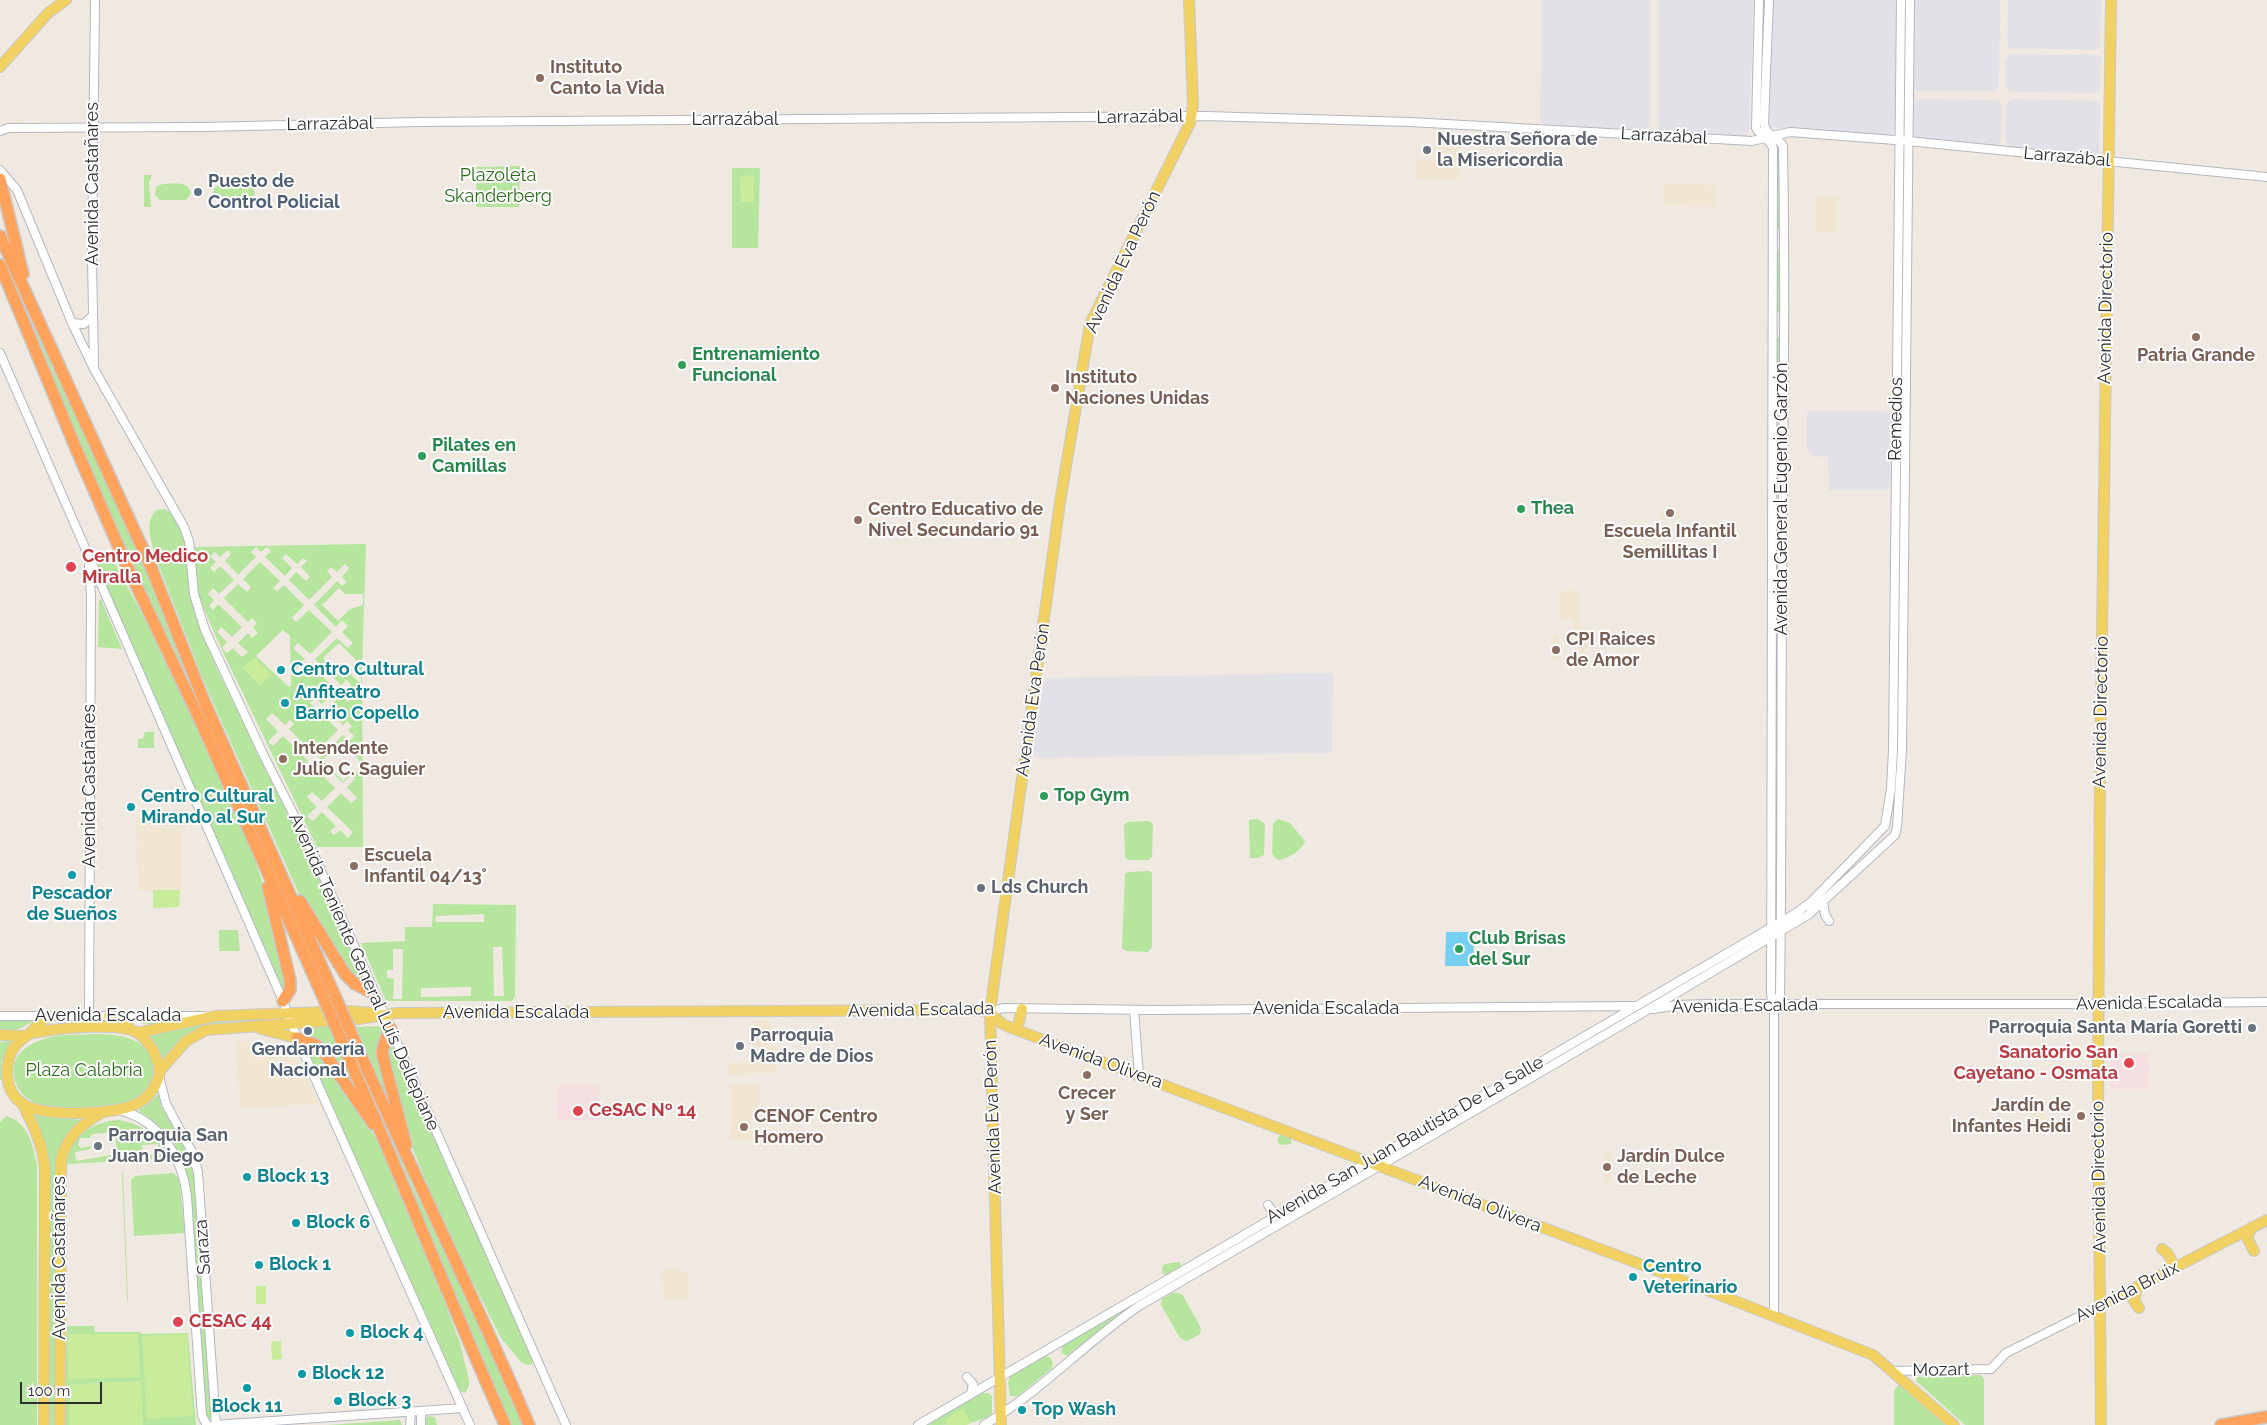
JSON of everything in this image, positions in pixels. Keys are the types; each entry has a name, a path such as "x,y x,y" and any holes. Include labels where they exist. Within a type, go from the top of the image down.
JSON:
{"highway":[{"path":"0,178 18,258 38,322"},
{"path":"0,236 151,567 204,700 273,853 329,997 356,1075 460,1324 505,1425"},
{"path":"0,265 128,570 200,720 260,856 329,997 367,1069 412,1170 469,1287 529,1425"},
{"path":"0,279 16,301"},
{"path":"273,853 345,974 359,987 374,993"},
{"path":"260,856 290,980 290,990 283,1001"},
{"path":"391,1029 384,1042 383,1058 412,1170"},
{"path":"297,1038 316,1045 323,1051 386,1144"},
{"path":"2221,1425 2267,1417"}],"main road":[{"path":"0,67 48,13 56,0"},
{"path":"48,13 66,0"},
{"name":"Avenida Eva Perón","path":"1001,1420 990,1012 1060,502 1088,332 1187,129 1191,117 1193,105 1189,0"},
{"name":"Avenida Directorio","path":"2101,1425 2100,777 2111,0"},
{"path":"1017,1030 1022,1009"},
{"name":"Avenida Escalada","path":"350,1016 384,1014 957,1010 990,1012"},
{"name":"Avenida Olivera","path":"990,1012 1001,1023 1017,1030 1380,1166 1874,1355 1954,1425"},
{"path":"0,1084 13,1093 22,1103 49,1111 63,1113 111,1110 136,1104 151,1092 159,1074 152,1049 122,1021 109,1016"},
{"name":"Avenida Escalada","path":"134,1032 216,1016 289,1019 325,1016"},
{"path":"13,1093 8,1080 7,1063 16,1044 39,1022 49,1017"},
{"name":"Avenida Escalada","path":"159,1074 177,1049 195,1034 220,1028 253,1027 289,1019"},
{"path":"27,1035 64,1027 134,1032"},
{"path":"253,1027 297,1038"},
{"name":"Avenida Escalada","path":"0,1036 27,1035"},
{"name":"Avenida Castañares","path":"22,1103 39,1138 45,1168 44,1425"},
{"name":"Avenida Castañares","path":"60,1425 61,1160 72,1135 92,1118 111,1110"},
{"name":"Avenida Bruix","path":"2100,1306 2267,1220"},
{"path":"2252,1227 2247,1238 2254,1251"},
{"path":"2162,1249 2171,1260 2170,1266 2164,1273"},
{"path":"2137,1288 2134,1300 2139,1308"}],"street":[{"name":"Avenida Castañares","path":"94,369 92,315 95,0"},
{"name":"Avenida General Eugenio Garzón","path":"1759,0 1755,123 1760,135 1780,141 1783,146 1782,921 1780,995 1774,1004"},
{"name":"Avenida General Eugenio Garzón","path":"1769,0 1764,128 1774,146 1771,937 1771,995 1774,1004 1774,1316"},
{"name":"Remedios","path":"1895,835 1902,750 1909,194 1904,141 1901,0"},
{"name":"Remedios","path":"1878,835 1885,826 1888,816 1893,750 1904,141 1910,0"},
{"name":"Larrazábal","path":"0,131 8,128 418,122 1191,117 1410,122 1752,141 1790,132 2108,160 2267,177"},
{"name":"Larrazábal","path":"0,125 8,128"},
{"name":"Avenida Teniente General Luís Dellepiane","path":"0,170 17,190 72,323 94,369 177,514 189,541 194,594 205,630 263,754 314,855 566,1425"},
{"path":"72,323 84,324 92,315"},
{"path":"0,353 283,1001 297,1038 470,1425"},
{"name":"Avenida Castañares","path":"88,555 91,597 90,1016"},
{"name":"Avenida San Juan Bautista De La Salle","path":"918,1425 1782,921 1811,902 1878,835"},
{"name":"Avenida San Juan Bautista De La Salle","path":"984,1425 1001,1420 1110,1326 1139,1306 1781,931 1823,902 1895,835"},
{"path":"1823,902 1825,915 1830,921"},
{"name":"Avenida Escalada","path":"990,1012 1003,1008 1134,1010 1635,1006 1648,1010 1678,1005 2267,1002"},
{"path":"1601,1006 1608,1014 1607,1022"},
{"path":"1134,1010 1139,1075"},
{"name":"Avenida Escalada","path":"0,1016 216,1016"},
{"name":"Saraza","path":"159,1074 166,1104 192,1152 198,1172 215,1425"},
{"name":"Saraza","path":"111,1110 139,1117 161,1134 173,1151 183,1176 187,1197 202,1416 208,1425"},
{"path":"1268,1205 1273,1212 1271,1218"},
{"name":"Avenida Bruix","path":"1991,1369 2006,1353 2100,1306"},
{"name":"Mozart","path":"1892,1370 1991,1369"},
{"path":"967,1377 973,1384 971,1393"},
{"path":"215,1425 463,1408"},
{"path":"421,1412 421,1425"},
{"path":"410,1413 410,1425"}],"shaded area":[{"path":"1542,0 1651,0 1650,124 1647,130 1547,126 1542,123 1540,118"},
{"path":"1658,0 1754,0 1749,129 1746,135 1664,132 1658,129"},
{"path":"1769,0 1896,0 1895,130 1892,134 1888,136 1768,127 1765,121"},
{"path":"1911,0 2000,0 1999,85 1996,91 1916,91 1911,88"},
{"path":"2008,0 2101,0 2100,47 2095,50 2009,48 2007,43"},
{"path":"2011,54 2098,55 2101,59 2100,89 2094,93 2011,92 2006,87 2006,60"},
{"path":"1919,99 1998,100 2002,106 2001,142 1994,146 1914,137 1912,134 1912,106"},
{"path":"2011,99 2097,101 2100,106 2099,154 2094,156 2010,147 2005,140 2006,104"},
{"path":"1460,139 1460,179 1416,178 1416,160 1437,160 1438,140"},
{"path":"1663,184 1716,185 1714,207 1663,206"},
{"path":"1815,197 1837,197 1837,231 1815,232"},
{"path":"1807,411 1883,411 1889,413 1892,418 1890,487 1885,490 1829,490 1828,457 1811,456 1811,452 1807,452"},
{"name":"Escuela Infantil Semillitas I","path":"1660,511 1681,511 1681,518 1660,518"},
{"path":"1580,590 1580,628 1587,629 1586,661 1579,661 1579,633 1573,632 1573,619 1559,619 1559,591"},
{"name":"CPI Raices de Amor","path":"1553,634 1559,634 1559,661 1552,661"},
{"path":"1333,673 1332,753 1042,758 1035,756 1033,753 1043,685 1049,678"},
{"path":"144,809 182,810 182,891 138,890 136,817"},
{"path":"754,1019 770,1019 770,1046 777,1046 777,1073 728,1074 727,1063 754,1062"},
{"path":"236,1041 275,1042 287,1047 300,1062 319,1104 240,1108"},
{"name":"Sanatorio San Cayetano - Osmata","path":"2148,1053 2150,1089 2110,1089 2109,1054"},
{"name":"Crecer y Ser","path":"1083,1065 1096,1070 1091,1083 1077,1080"},
{"path":"731,1084 759,1084 759,1111 752,1112 752,1141 730,1140"},
{"name":"CeSAC Nº 14","path":"557,1085 596,1085 599,1088 599,1120 557,1121"},
{"path":"2031,1100 2046,1100 2046,1133 2031,1133"},
{"name":"Jardín de Infantes Heidi","path":"2074,1114 2089,1114 2089,1121 2074,1121"},
{"name":"Jardín Dulce de Leche","path":"1604,1151 1611,1151 1611,1182 1604,1182"},
{"path":"662,1270 684,1270 689,1275 689,1298 663,1299"}],"green space":[{"path":"1762,0 1766,0 1760,121"},
{"path":"1905,0 1907,0 1907,83 1905,84"},
{"path":"1779,153 1781,228 1778,229 1776,227 1776,154"},
{"name":"Plazoleta Skanderberg","path":"520,166 519,207 476,207 476,167"},
{"path":"732,168 760,168 758,248 732,248"},
{"path":"144,175 152,175 149,183 151,207 144,207"},
{"path":"754,175 754,202 741,202 740,176"},
{"path":"176,183 184,185 188,187 191,194 186,200 160,200 155,195 156,187 162,184"},
{"path":"220,185 249,185 254,189 255,195 249,200 219,200 213,194 214,188"},
{"path":"242,185 249,185 249,200 242,200"},
{"path":"1779,249 1781,251 1781,312 1778,313 1776,311 1776,251"},
{"path":"1902,249 1905,250 1904,312 1903,312"},
{"path":"27,313 65,388 138,548 297,922 414,1189 471,1303 525,1425 511,1425 467,1327 403,1167 200,707 144,594 62,403"},
{"path":"1901,336 1904,337 1902,399"},
{"path":"1776,337 1780,338 1780,398 1778,400 1775,398"},
{"path":"1900,419 1903,420 1902,483 1901,483"},
{"path":"1776,422 1780,422 1778,485 1775,483"},
{"path":"1901,503 1902,568 1900,569 1899,504"},
{"path":"1776,506 1780,507 1780,568 1776,569"},
{"path":"165,509 173,515 184,536 197,608 216,667 324,887 364,982 360,986 323,934 299,894 207,689 152,544 150,520 157,510"},
{"path":"366,544 362,670 363,847 317,847 221,648 197,593 195,547","holes":["256,547 261,552 267,547 271,551 265,557 285,576 292,568 282,558 286,554 297,564 303,558 307,561 301,567 310,577 306,581 296,572 289,580 309,600 332,577 327,571 331,567 337,572 345,564 349,568 342,577 347,582 342,586 337,581 314,605 336,627 342,620 348,626 342,632 353,643 348,648 337,638 315,659 341,685 346,680 351,684 346,690 353,697 348,702 341,695 327,709 343,725 347,721 352,726 348,730 354,736 349,741 343,735 319,759 343,783 351,775 355,779 347,787 357,798 351,803 341,793 327,807 353,832 348,838 340,830 334,835 330,831 336,826 322,812 313,821 307,816 317,807 307,797 312,792 322,801 335,788 313,766 301,777 297,772 308,761 283,736 273,746 268,742 278,731 266,719 272,713 285,725 290,720 294,724 289,729 314,754 338,730 322,714 317,719 312,714 316,709 310,703 315,698 322,704 336,690 310,664 299,676 294,671 305,659 293,648 298,643 310,654 332,632 309,610 296,622 292,618 304,605 284,585 277,591 273,588 280,581 260,562 243,579 251,587 247,592 238,584 224,598 248,622 252,618 257,623 253,627 258,633 252,638 248,633 238,643 248,652 242,657 233,648 227,653 222,648 227,642 217,632 221,627 232,637 242,627 218,604 213,610 209,606 214,600 208,594 213,588 219,594 234,580 220,566 214,572 210,568 216,562 210,556 215,552 220,557 228,550 231,554 225,561 238,575 256,557 251,552","339,588 345,594 363,594 363,605 350,609 338,621 322,605","283,630 290,636 291,685 289,687 256,656","339,643 359,663 355,667 361,674 361,684 349,673 343,678 323,658","341,741 359,760 359,771 353,772 343,781 322,760"]},
{"path":"100,554 116,565 188,701 257,865 274,922 288,985 281,990 107,591 95,557"},
{"path":"1898,589 1901,590 1901,652 1897,653"},
{"path":"1778,590 1778,654 1776,654 1775,592"},
{"path":"101,599 122,649 98,647 99,600"},
{"path":"254,657 272,675 260,686 243,668"},
{"path":"1899,674 1900,738 1898,739 1896,738 1897,675"},
{"path":"1775,676 1778,676 1779,738 1776,740"},
{"path":"145,732 154,732 154,748 138,748 138,739 143,739"},
{"path":"1775,762 1778,762 1779,824 1777,826"},
{"path":"1258,819 1265,824 1264,855 1250,858 1249,820"},
{"path":"1278,819 1290,823 1305,841 1294,854 1278,860 1273,856 1272,852 1273,824"},
{"path":"1149,821 1153,824 1152,857 1149,860 1128,860 1125,857 1124,825 1127,822"},
{"path":"1775,846 1779,847 1776,902 1775,901"},
{"path":"1149,871 1152,873 1152,947 1148,952 1126,951 1122,948 1125,874 1128,872"},
{"path":"153,890 180,890 179,907 153,908"},
{"path":"433,904 516,905 515,996 512,1001 386,1001 361,943 405,941 405,927 432,927","holes":["484,914 484,922 435,922 436,916","493,947 502,947 504,996 494,996","393,949 403,949 402,999 393,999 394,979 387,978 387,970 393,970","471,987 471,996 421,997 421,988"]},
{"path":"219,930 238,930 240,951 219,951"},
{"path":"1763,937 1763,939 1657,999"},
{"path":"1636,1010 1637,1012 1530,1072"},
{"path":"195,1017 157,1026 120,1019"},
{"path":"0,1019 33,1019 34,1021 15,1031 0,1033"},
{"path":"274,1019 273,1021 226,1022 199,1028 186,1035 174,1045 164,1058 149,1037 151,1034 219,1020"},
{"path":"384,1026 386,1028 381,1043 396,1120 355,1027"},
{"path":"310,1027 329,1027 363,1101 304,1035 305,1030"},
{"name":"Plaza Calabria","path":"108,1034 133,1040 144,1047 151,1056 154,1066 153,1076 149,1085 132,1100 120,1104 61,1107 49,1106 30,1100 22,1094 16,1083 13,1070 15,1061 26,1047 44,1039 62,1035"},
{"path":"12,1041 1,1061 2,1079 0,1080 0,1042"},
{"path":"391,1042 394,1045 530,1352 533,1360 532,1364 528,1365 521,1362 501,1338 442,1221 407,1134 386,1047"},
{"path":"308,1047 314,1047 366,1121 380,1146 416,1227 460,1343 469,1380 469,1386 465,1393 459,1391 314,1069 308,1054"},
{"path":"1516,1080 1517,1081 1444,1123"},
{"path":"160,1092 166,1112 187,1147 195,1171 213,1416 210,1419 205,1417 190,1188 186,1171 174,1143 151,1119 138,1110 147,1105"},
{"path":"29,1112 83,1120 64,1143 58,1425 49,1425 49,1176"},
{"path":"6,1116 20,1123 28,1135 37,1165 37,1425 0,1425 0,1122"},
{"path":"119,1120 143,1128 162,1144 172,1158 67,1164 71,1146 77,1138 92,1127","holes":["115,1132 117,1154 76,1161 75,1152 91,1149 91,1146 81,1148 78,1145 80,1138 90,1138 92,1134","158,1144 159,1154 143,1155 142,1145"]},
{"path":"1281,1135 1291,1139 1291,1144 1282,1145 1278,1143 1278,1137"},
{"path":"1362,1170 1363,1171 1284,1216"},
{"path":"123,1173 128,1301 127,1300"},
{"path":"173,1173 179,1178 185,1233 134,1236 131,1180 135,1176"},
{"path":"1262,1229 1169,1284 1168,1283"},
{"path":"1180,1262 1181,1266 1166,1275 1163,1274 1162,1268 1164,1264"},
{"path":"256,1286 266,1286 266,1304 256,1304"},
{"path":"1155,1291 1120,1313 1067,1356 1061,1353 1062,1346"},
{"path":"1174,1292 1182,1294 1201,1328 1200,1334 1187,1341 1180,1338 1161,1305 1162,1299"},
{"path":"67,1326 94,1326 95,1332 141,1332 141,1334 188,1333 196,1425 143,1425 140,1381 69,1385 69,1425 64,1425"},
{"path":"68,1334 138,1334 140,1377 68,1379"},
{"path":"187,1334 193,1416 147,1419 142,1336"},
{"path":"281,1341 282,1359 272,1360 271,1342"},
{"path":"1044,1356 1050,1357 1053,1363 1052,1368 1018,1396 1010,1396 1008,1382 1010,1377"},
{"path":"1981,1375 1984,1379 1984,1425 1965,1425 1916,1381 1917,1377"},
{"path":"141,1381 143,1425 69,1425 69,1385"},
{"path":"1899,1385 1945,1425 1894,1425 1894,1390"},
{"path":"982,1393 988,1393 992,1396 992,1414 986,1418 963,1424 928,1425"},
{"path":"963,1409 971,1423 967,1425 947,1425 944,1420"},
{"path":"428,1416 435,1417 437,1425 425,1425 425,1420"},
{"path":"400,1420 402,1425 328,1425"}],"water":[{"name":"Club Brisas del Sur","path":"1446,932 1474,932 1473,966 1445,966"}],"place":[{"name":"Instituto Canto la Vida","path":"540,78"},
{"name":"Nuestra Señora de la Misericordia","path":"1427,150"},
{"name":"Puesto de Control Policial","path":"198,192"},
{"name":"Patria Grande","path":"2196,337"},
{"name":"Entrenamiento Funcional","path":"682,365"},
{"name":"Instituto Naciones Unidas","path":"1055,388"},
{"name":"Pilates en Camillas","path":"422,456"},
{"name":"Thea","path":"1521,509"},
{"name":"Escuela Infantil Semillitas I","path":"1670,513"},
{"name":"Centro Educativo de Nivel Secundario 91","path":"858,520"},
{"name":"Centro Medico Miralla","path":"71,567"},
{"name":"CPI Raices de Amor","path":"1556,650"},
{"name":"Centro Cultural","path":"281,670"},
{"name":"Anfiteatro Barrio Copello","path":"285,703"},
{"name":"Intendente Julio C. Saguier","path":"283,759"},
{"name":"Top Gym","path":"1044,796"},
{"name":"Centro Cultural Mirando al Sur","path":"131,807"},
{"name":"Escuela Infantil 04/13°","path":"354,866"},
{"name":"Pescador de Sueños","path":"72,875"},
{"name":"Lds Church","path":"981,888"},
{"name":"Club Brisas del Sur","path":"1459,949"},
{"name":"Parroquia Santa María Goretti","path":"2252,1028"},
{"name":"Gendarmería Nacional","path":"308,1031"},
{"name":"Parroquia Madre de Dios","path":"740,1046"},
{"name":"Sanatorio San Cayetano - Osmata","path":"2129,1063"},
{"name":"Crecer y Ser","path":"1087,1075"},
{"name":"CeSAC Nº 14","path":"578,1111"},
{"name":"Jardín de Infantes Heidi","path":"2081,1116"},
{"name":"CENOF Centro Homero","path":"744,1127"},
{"name":"Parroquia San Juan Diego","path":"98,1146"},
{"name":"Jardín Dulce de Leche","path":"1607,1167"},
{"name":"Block 13","path":"247,1177"},
{"name":"Block 6","path":"296,1223"},
{"name":"Block 1","path":"259,1265"},
{"name":"Centro Veterinario","path":"1633,1277"},
{"name":"CESAC 44","path":"178,1322"},
{"name":"Block 4","path":"350,1333"},
{"name":"Block 12","path":"302,1374"},
{"name":"Block 11","path":"247,1388"},
{"name":"Block 3","path":"338,1401"},
{"name":"Top Wash","path":"1022,1410"}]}
